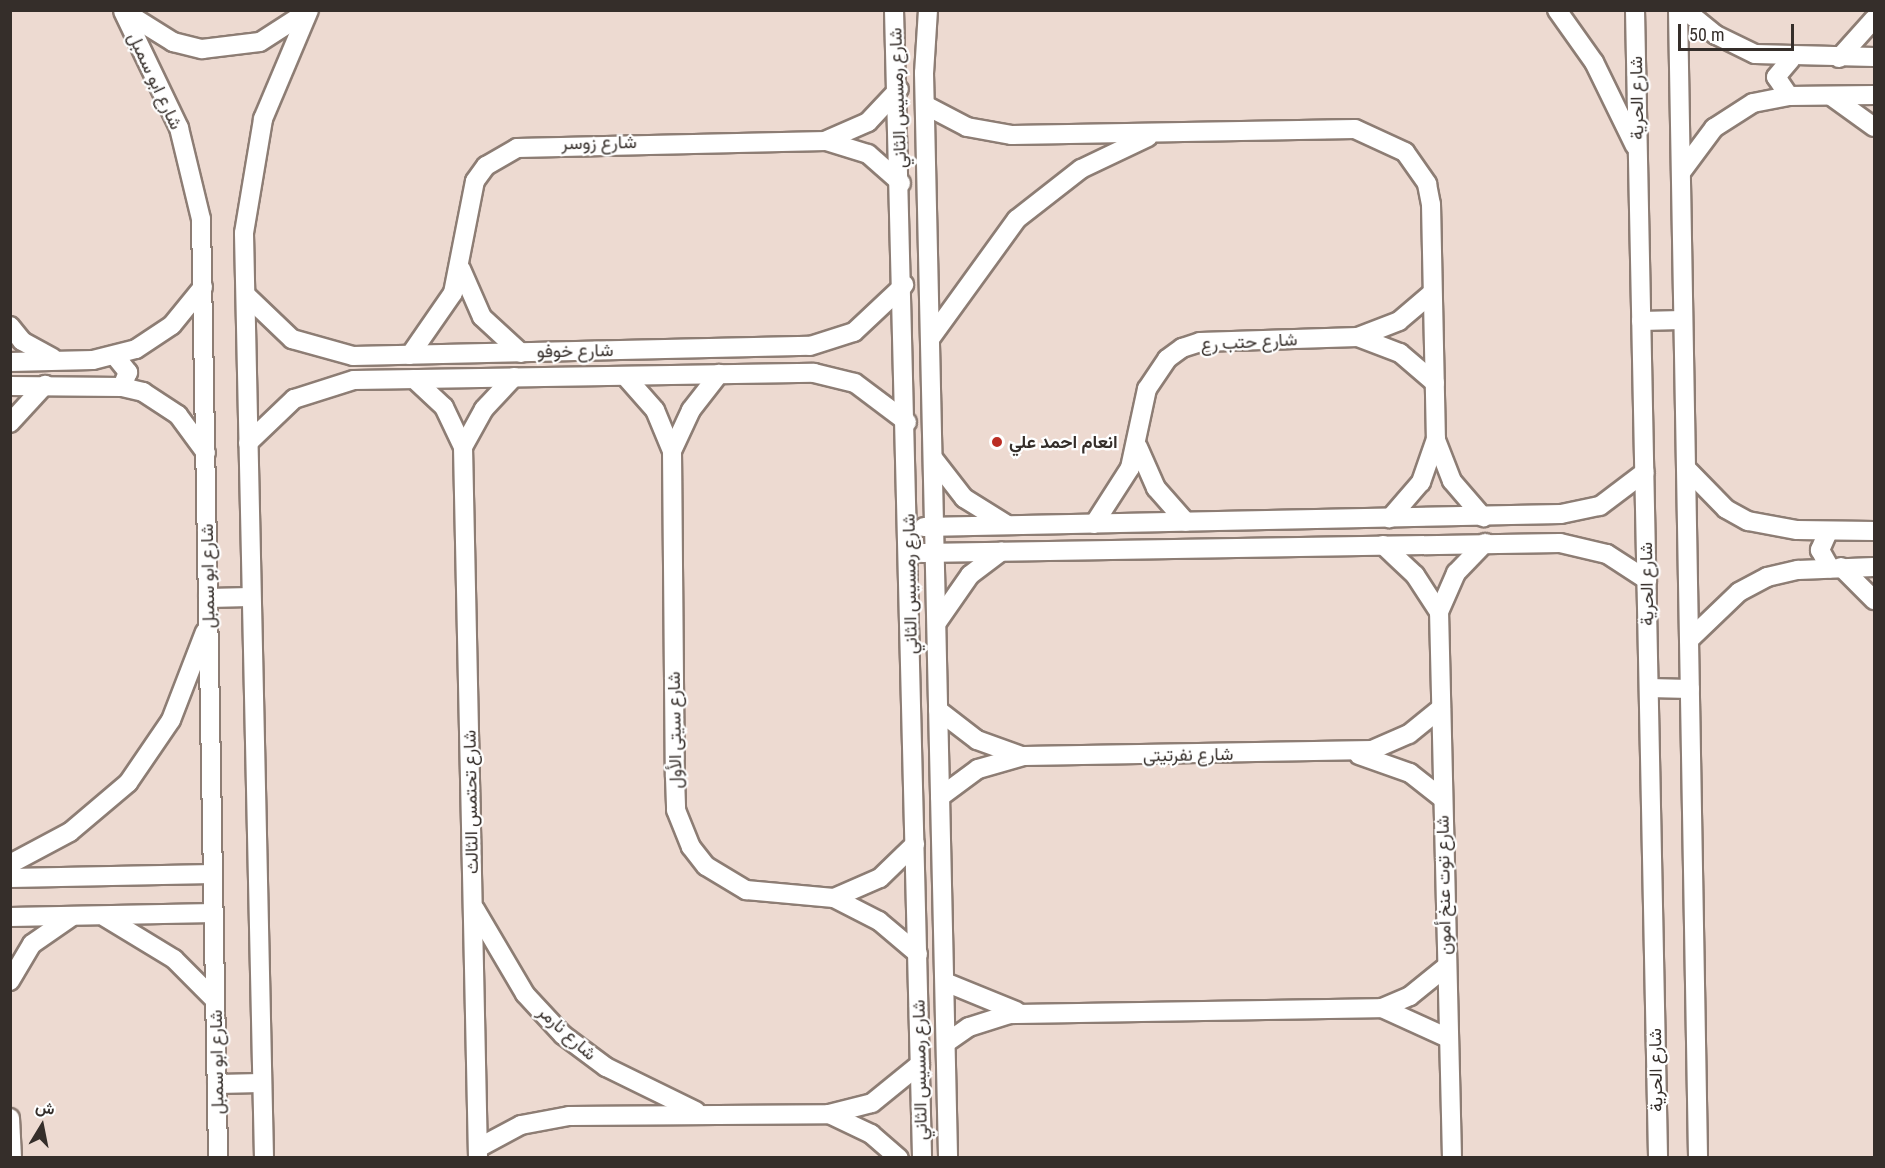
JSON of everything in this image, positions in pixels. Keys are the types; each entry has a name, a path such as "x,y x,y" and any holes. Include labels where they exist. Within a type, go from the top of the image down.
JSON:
{"street":[{"path":"123,11 173,42 231,49 260,42 308,10"},
{"path":"264,1158 244,233 254,156 308,10"},
{"name":"شارع رمسيس الثاني","path":"894,10 899,64 922,1158"},
{"name":"شارع رمسيس الثاني","path":"928,10 924,63 948,1158"},
{"path":"1557,10 1594,62 1638,153"},
{"name":"شارع الحرية","path":"1635,10 1658,1158"},
{"path":"1678,10 1698,1158"},
{"path":"1685,10 1735,46 1791,59 1875,57"},
{"name":"شارع ابو سمبل","path":"123,11 189,159 201,219 218,1158"},
{"path":"1839,58 1875,19"},
{"path":"899,64 909,55 924,63"},
{"path":"1789,96 1776,77 1791,59"},
{"name":"شارع زوسر","path":"826,141 868,122 899,88"},
{"path":"1682,171 1732,114 1789,96 1875,95"},
{"path":"1831,96 1875,127"},
{"path":"925,105 989,133 1156,134 1355,129 1390,141 1418,166 1427,184 1436,439 1452,482 1483,517"},
{"path":"930,339 1017,219 1081,169 1156,134"},
{"name":"شارع زوسر","path":"410,355 442,316 461,269 463,222 475,181 486,166 517,148 826,141 868,154 901,183"},
{"name":"شارع زوسر","path":"461,269 482,317 520,353"},
{"name":"شارع خوفو","path":"246,295 292,339 353,356 787,347 854,332 904,285"},
{"path":"10,362 60,361 115,356 155,338 203,287"},
{"name":"شارع حتب رع","path":"1094,524 1121,488 1137,447 1147,389 1161,366 1182,348 1200,342 1358,337 1399,321 1432,293"},
{"path":"1641,321 1682,320"},
{"path":"10,326 39,353 60,361"},
{"name":"شارع حتب رع","path":"1358,337 1400,353 1435,383"},
{"path":"787,347 792,357 787,373"},
{"path":"115,356 128,372 122,387"},
{"path":"353,356 344,370 354,380"},
{"name":"شارع خوفو","path":"248,443 294,399 354,380 787,373 855,383 906,422"},
{"name":"شارع سيتى الأول","path":"672,451 691,410 719,374"},
{"name":"شارع سيتى الأول","path":"625,376 655,410 672,451 675,777 681,826 706,866 746,890 834,898 879,921 918,954"},
{"path":"463,447 484,409 514,377"},
{"name":"شارع تحتمس الثالث","path":"414,379 444,407 463,447 478,1153"},
{"path":"10,423 45,385"},
{"path":"10,386 122,387 162,402 206,453"},
{"path":"1390,518 1420,482 1436,439"},
{"path":"1137,447 1156,488 1186,522"},
{"path":"933,458 964,498 1007,525"},
{"path":"1686,468 1726,508 1748,520 1828,532 1866,531 1875,515"},
{"path":"909,527 1526,516 1600,506 1644,472"},
{"path":"1525,543 1532,530 1526,516"},
{"path":"1257,520 1258,548"},
{"path":"1828,532 1820,550 1835,568 1875,600"},
{"name":"شارع توت عنخ أمون","path":"1452,1158 1439,612 1456,573 1485,543"},
{"path":"909,554 1525,543 1583,546 1622,562 1647,580"},
{"path":"1383,545 1415,575 1439,612"},
{"path":"937,622 970,575 1001,552"},
{"path":"1689,640 1739,592 1767,577 1835,568 1875,567"},
{"path":"208,598 251,597"},
{"path":"10,864 70,832 128,783 171,720 209,622"},
{"path":"1649,688 1690,688"},
{"name":"شارع نفرتيتى","path":"940,796 978,769 1024,756 1352,753 1391,744 1441,708"},
{"name":"شارع نفرتيتى","path":"938,710 977,740 1024,756"},
{"name":"شارع نفرتيتى","path":"1352,753 1401,768 1443,799"},
{"name":"شارع سيتى الأول","path":"834,898 880,878 915,844"},
{"path":"10,878 213,874"},
{"name":"شارع نارمر","path":"473,905 525,994 563,1035 606,1067 703,1114"},
{"path":"10,917 214,913"},
{"path":"100,915 159,948 216,1000"},
{"path":"10,981 32,944 73,916"},
{"path":"946,1043 982,1021 1024,1013 1382,1008 1410,996 1446,967"},
{"path":"945,982 1024,1013"},
{"path":"1382,1008 1448,1038"},
{"name":"شارع نارمر","path":"478,1153 544,1119 703,1114 829,1114 872,1103 920,1064"},
{"path":"217,1084 262,1083"},
{"name":"شارع نارمر","path":"829,1114 871,1134 899,1158"},
{"path":"10,1118 12,1158"}],"place":[{"name":"انعام احمد علي","path":"997,442"}]}
